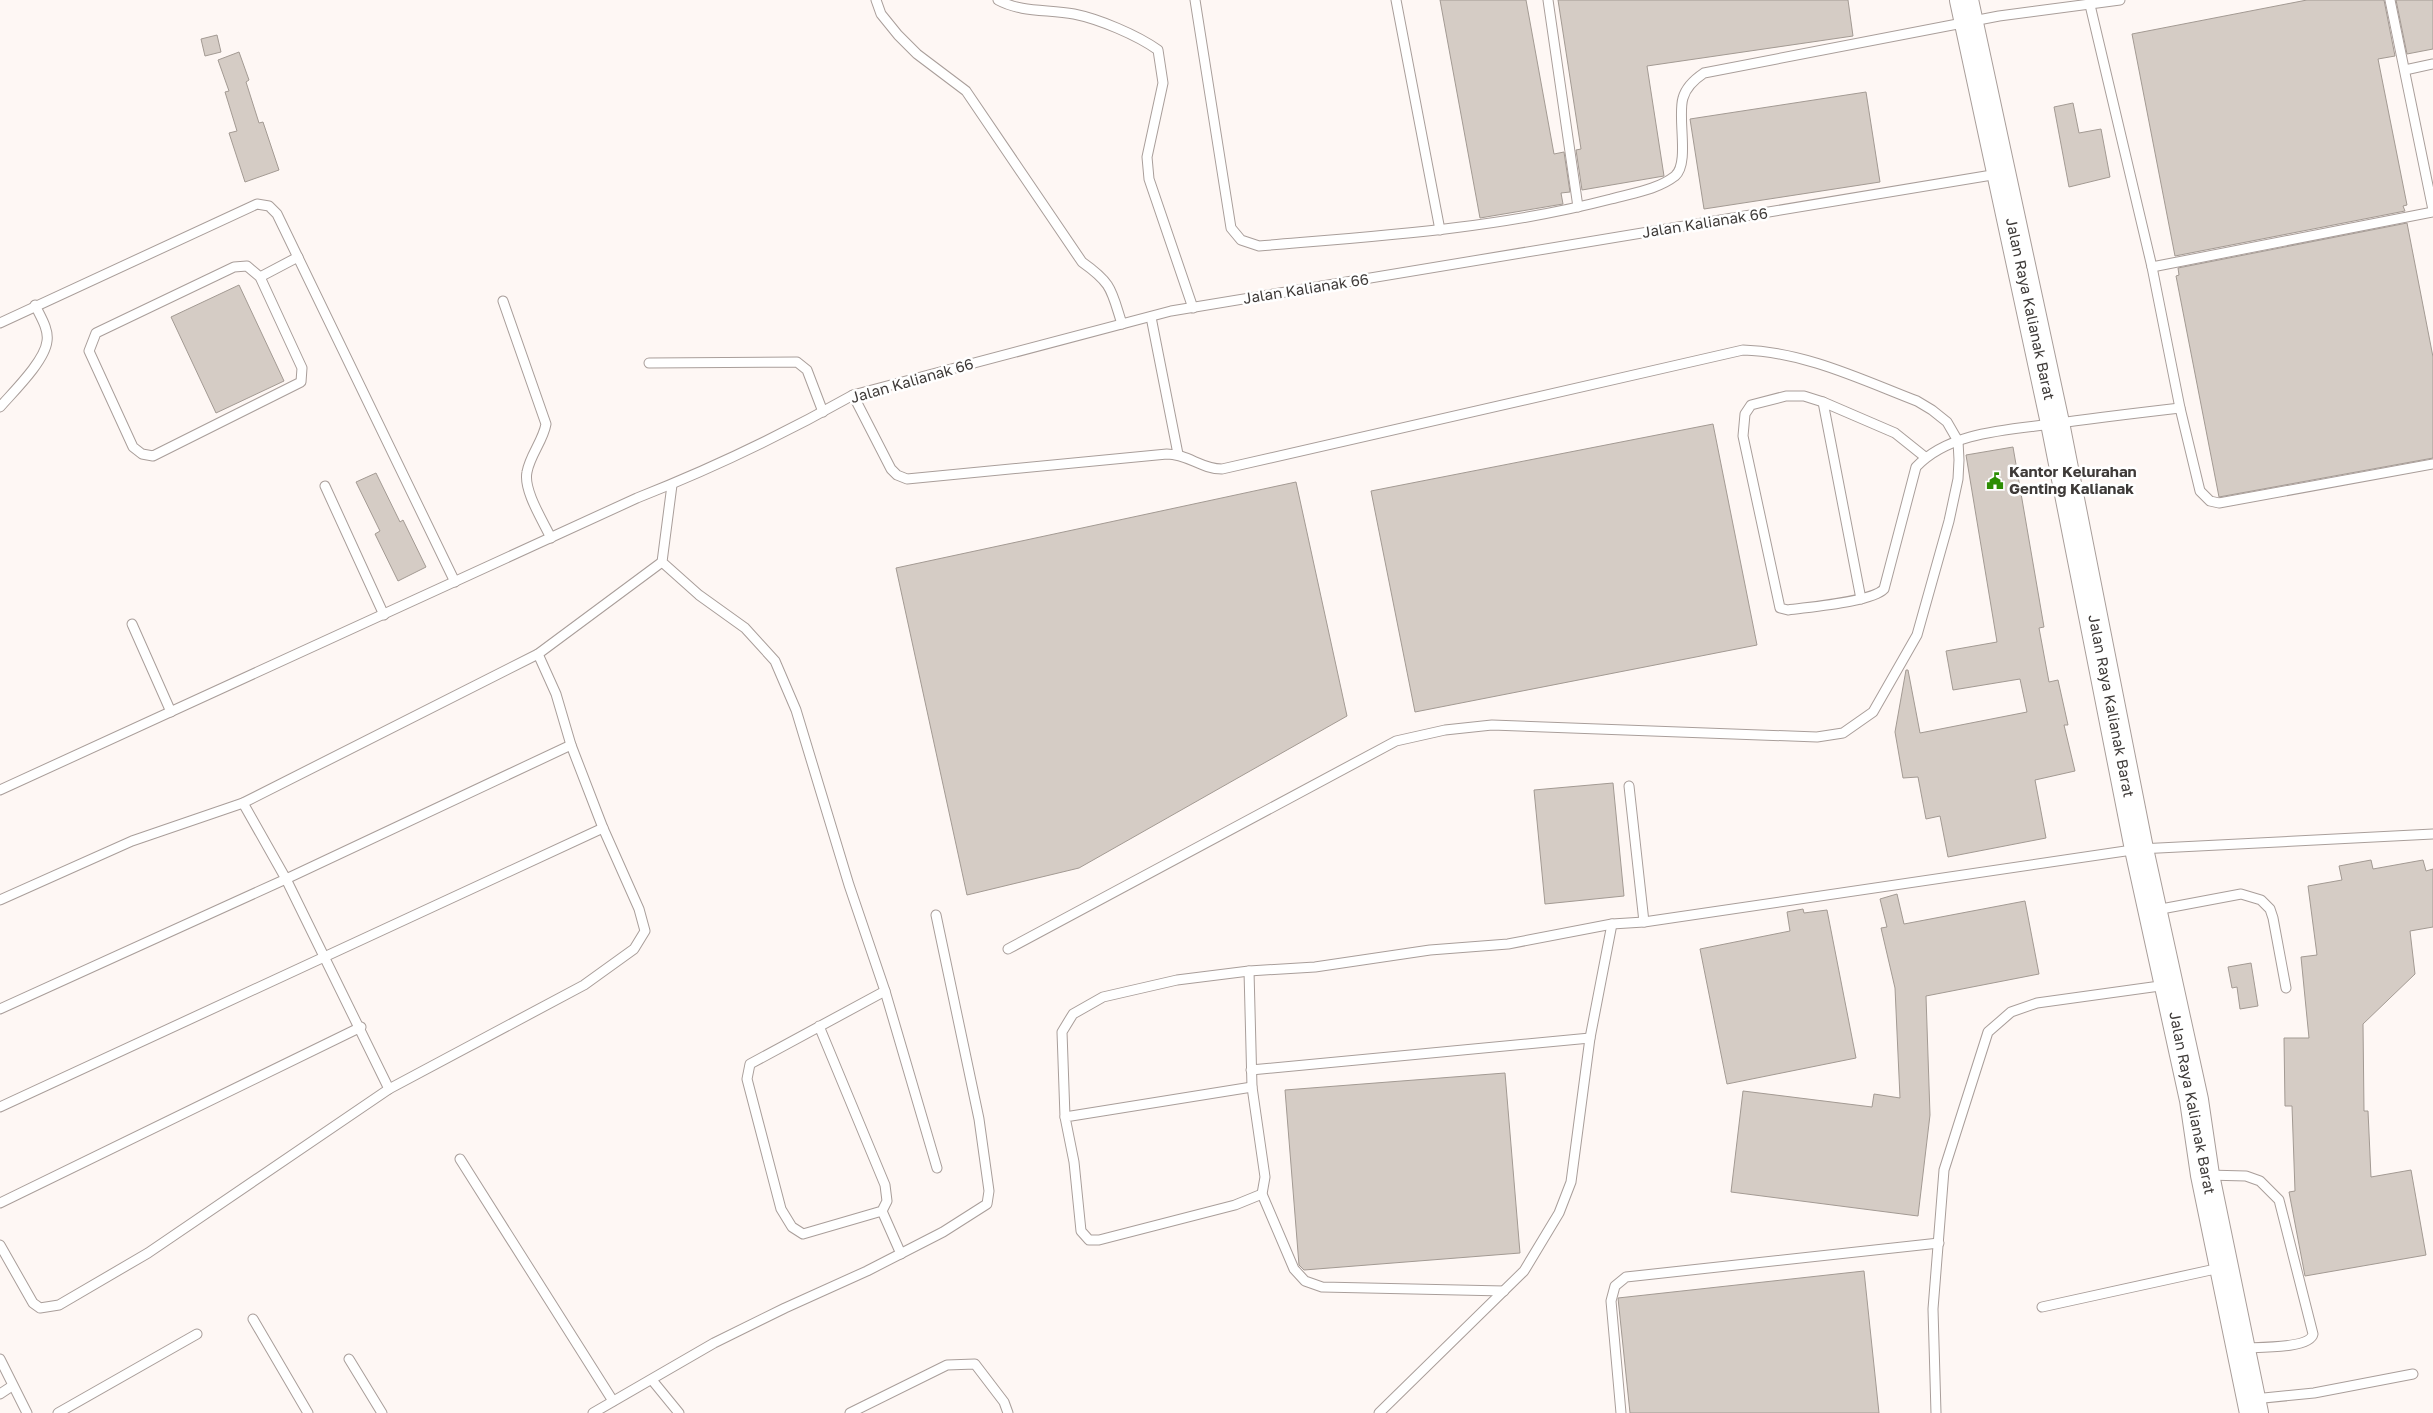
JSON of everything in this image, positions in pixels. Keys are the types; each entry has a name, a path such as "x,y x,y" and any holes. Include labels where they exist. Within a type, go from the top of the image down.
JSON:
{"highway":[{"name":"Jalan Raya Kalianak Barat","path":"1967,12 2055,423 2139,849 2154,910 2168,984 2194,1100 2205,1175 2253,1406"}],"lane":[{"path":"876,0 881,14 898,35 918,54 966,91 1082,262 1100,274 1110,285 1122,324"},
{"path":"998,0 1010,6 1074,14 1147,42 1158,50 1163,83 1148,157 1149,180 1193,308"},
{"path":"1195,0 1231,228 1241,240 1259,246 1440,230 1578,207 1656,187 1676,175 1681,162 1682,98 1693,81 1704,73 1967,12 1999,16 2120,0"},
{"path":"1396,0 1440,230"},
{"path":"1548,0 1578,207"},
{"path":"2152,267 2433,211 2390,0"},
{"path":"2090,5 2152,267 2180,408 2200,491 2214,503 2433,464"},
{"path":"2404,70 2433,64"},
{"name":"Jalan Kalianak 66","path":"0,790 637,498 672,485 823,412 853,395 1122,324 1193,308 2001,173"},
{"path":"0,322 257,204 269,206 278,214 455,582"},
{"path":"260,277 298,257"},
{"path":"247,266 260,277 302,368 301,382 153,456 142,454 133,447 89,351 90,344 96,333 234,267 247,266"},
{"path":"503,301 546,424 544,435 527,471 526,485 551,538"},
{"path":"0,407 42,356 47,342 46,328 35,305"},
{"path":"1151,317 1178,454"},
{"path":"853,395 891,469 897,475 907,479 1178,454 1204,466 1222,469 1743,350 1768,351 1807,359 1917,401 1947,422 1958,441 1958,479 1917,635 1874,712 1843,733 1817,738 1492,725 1445,730 1396,741 1008,949"},
{"path":"649,363 797,362 807,370 823,412"},
{"path":"1925,458 1894,434 1823,402 1804,396 1786,396 1751,404 1744,414 1743,436 1780,608 1788,610 1861,598 1878,594 1884,589 1916,467 1925,458 1958,441 1991,432 2180,408"},
{"path":"1823,402 1861,598"},
{"path":"0,900 132,841 243,803 538,654 662,562 672,485"},
{"path":"325,486 384,615"},
{"path":"662,562 699,595 745,628 775,661 796,710 849,885 885,991 938,1168"},
{"path":"132,624 171,712"},
{"path":"0,1245 33,1303 40,1308 59,1305 148,1253 389,1089 584,985 634,948 645,931 639,909 603,828 571,745 556,694 538,654"},
{"path":"0,1008 286,879 571,745"},
{"path":"1629,786 1644,922"},
{"path":"243,803 286,879 361,1027 389,1089"},
{"path":"0,1107 603,828"},
{"path":"1262,1194 1235,1205 1099,1240 1089,1240 1081,1231 1074,1162 1065,1118 1062,1032 1073,1014 1103,997 1177,980 1249,971 1315,967 1430,950 1508,944 1612,924 1644,922 2139,849 2433,834"},
{"path":"2154,910 2241,894 2261,900 2270,909 2273,918 2286,988"},
{"path":"593,1413 714,1343 901,1254 943,1232 987,1204 989,1191 979,1119 936,915"},
{"path":"1379,1413 1524,1271 1558,1213 1571,1182 1590,1038 1612,924"},
{"path":"1249,971 1252,1087 1265,1176 1262,1194 1294,1268 1305,1281 1322,1287 1504,1291"},
{"path":"1936,1413 1933,1309 1944,1170 1988,1032 2011,1012 2037,1003 2168,984"},
{"path":"819,1026 885,1185 887,1201 882,1211 803,1234 792,1227 781,1208 747,1079 750,1064 819,1026 885,991"},
{"path":"0,1203 361,1027"},
{"path":"1252,1070 1590,1038"},
{"path":"1065,1118 1252,1087"},
{"path":"460,1159 614,1401"},
{"path":"2205,1175 2246,1176 2260,1181 2279,1200 2313,1334 2310,1340 2294,1345 2241,1348"},
{"path":"882,1211 901,1254"},
{"path":"1621,1413 1611,1301 1615,1286 1626,1278 1938,1243"},
{"path":"2042,1307 2224,1267"},
{"path":"253,1319 308,1413"},
{"path":"58,1413 197,1334"},
{"path":"0,1359 27,1413"},
{"path":"349,1359 382,1413"},
{"path":"850,1413 947,1365 976,1364 1004,1402 1008,1413"},
{"path":"2253,1406 2413,1374"},
{"path":"652,1380 679,1413"},
{"path":"0,1394 12,1386"}],"building":[{"path":"1440,0 1526,0 1554,154 1564,152 1570,192 1561,193 1563,204 1480,218"},
{"path":"1558,0 1848,0 1853,36 1647,66 1664,176 1582,190 1576,150 1581,149"},
{"path":"2307,0 2384,0 2395,56 2378,59 2407,205 2403,206 2405,211 2175,256 2132,34"},
{"path":"2396,0 2433,0 2433,49 2407,54"},
{"path":"217,35 221,52 205,56 201,39"},
{"path":"239,52 249,80 246,82 259,123 263,122 279,170 245,182 229,133 237,131 225,92 229,91 218,60"},
{"path":"1866,92 1880,182 1704,209 1690,119"},
{"path":"2073,103 2079,133 2101,129 2110,177 2069,187 2054,107"},
{"path":"2407,223 2433,357 2433,458 2219,497 2176,276 2179,275 2178,268"},
{"path":"239,285 284,381 216,413 171,317"},
{"path":"1713,424 1757,645 1415,712 1371,491"},
{"path":"2013,447 2044,627 2039,628 2049,682 2058,680 2068,725 2064,725 2075,771 2035,780 2046,838 1948,857 1940,816 1926,819 1918,777 1903,778 1895,732 1906,670 1908,670 1920,733 2027,712 2020,679 1953,690 1946,651 1997,642 1966,455"},
{"path":"376,473 400,522 403,520 426,567 398,581 375,534 380,531 356,482"},
{"path":"1296,482 1347,716 1079,868 967,895 896,568"},
{"path":"1613,783 1624,896 1545,904 1534,790"},
{"path":"2371,860 2373,869 2423,860 2426,871 2433,869 2433,927 2410,931 2415,974 2363,1024 2364,1111 2368,1111 2371,1177 2411,1170 2426,1255 2305,1276 2289,1192 2295,1191 2292,1106 2285,1106 2284,1038 2309,1038 2301,957 2317,955 2308,886 2342,880 2339,866"},
{"path":"1897,894 1904,924 2025,901 2039,974 1926,996 1930,1115 1918,1216 1731,1192 1743,1091 1872,1107 1874,1094 1900,1098 1895,988 1881,928 1887,927 1880,899"},
{"path":"1803,909 1804,913 1827,910 1856,1058 1727,1084 1700,949 1790,931 1787,912"},
{"path":"2251,963 2258,1006 2240,1009 2237,987 2232,988 2228,967"},
{"path":"1505,1073 1520,1253 1304,1270 1299,1265 1285,1090"},
{"path":"1864,1271 1879,1413 1630,1413 1618,1298"}],"place":[{"name":"Kantor Kelurahan Genting Kalianak","path":"1995,481"}]}
